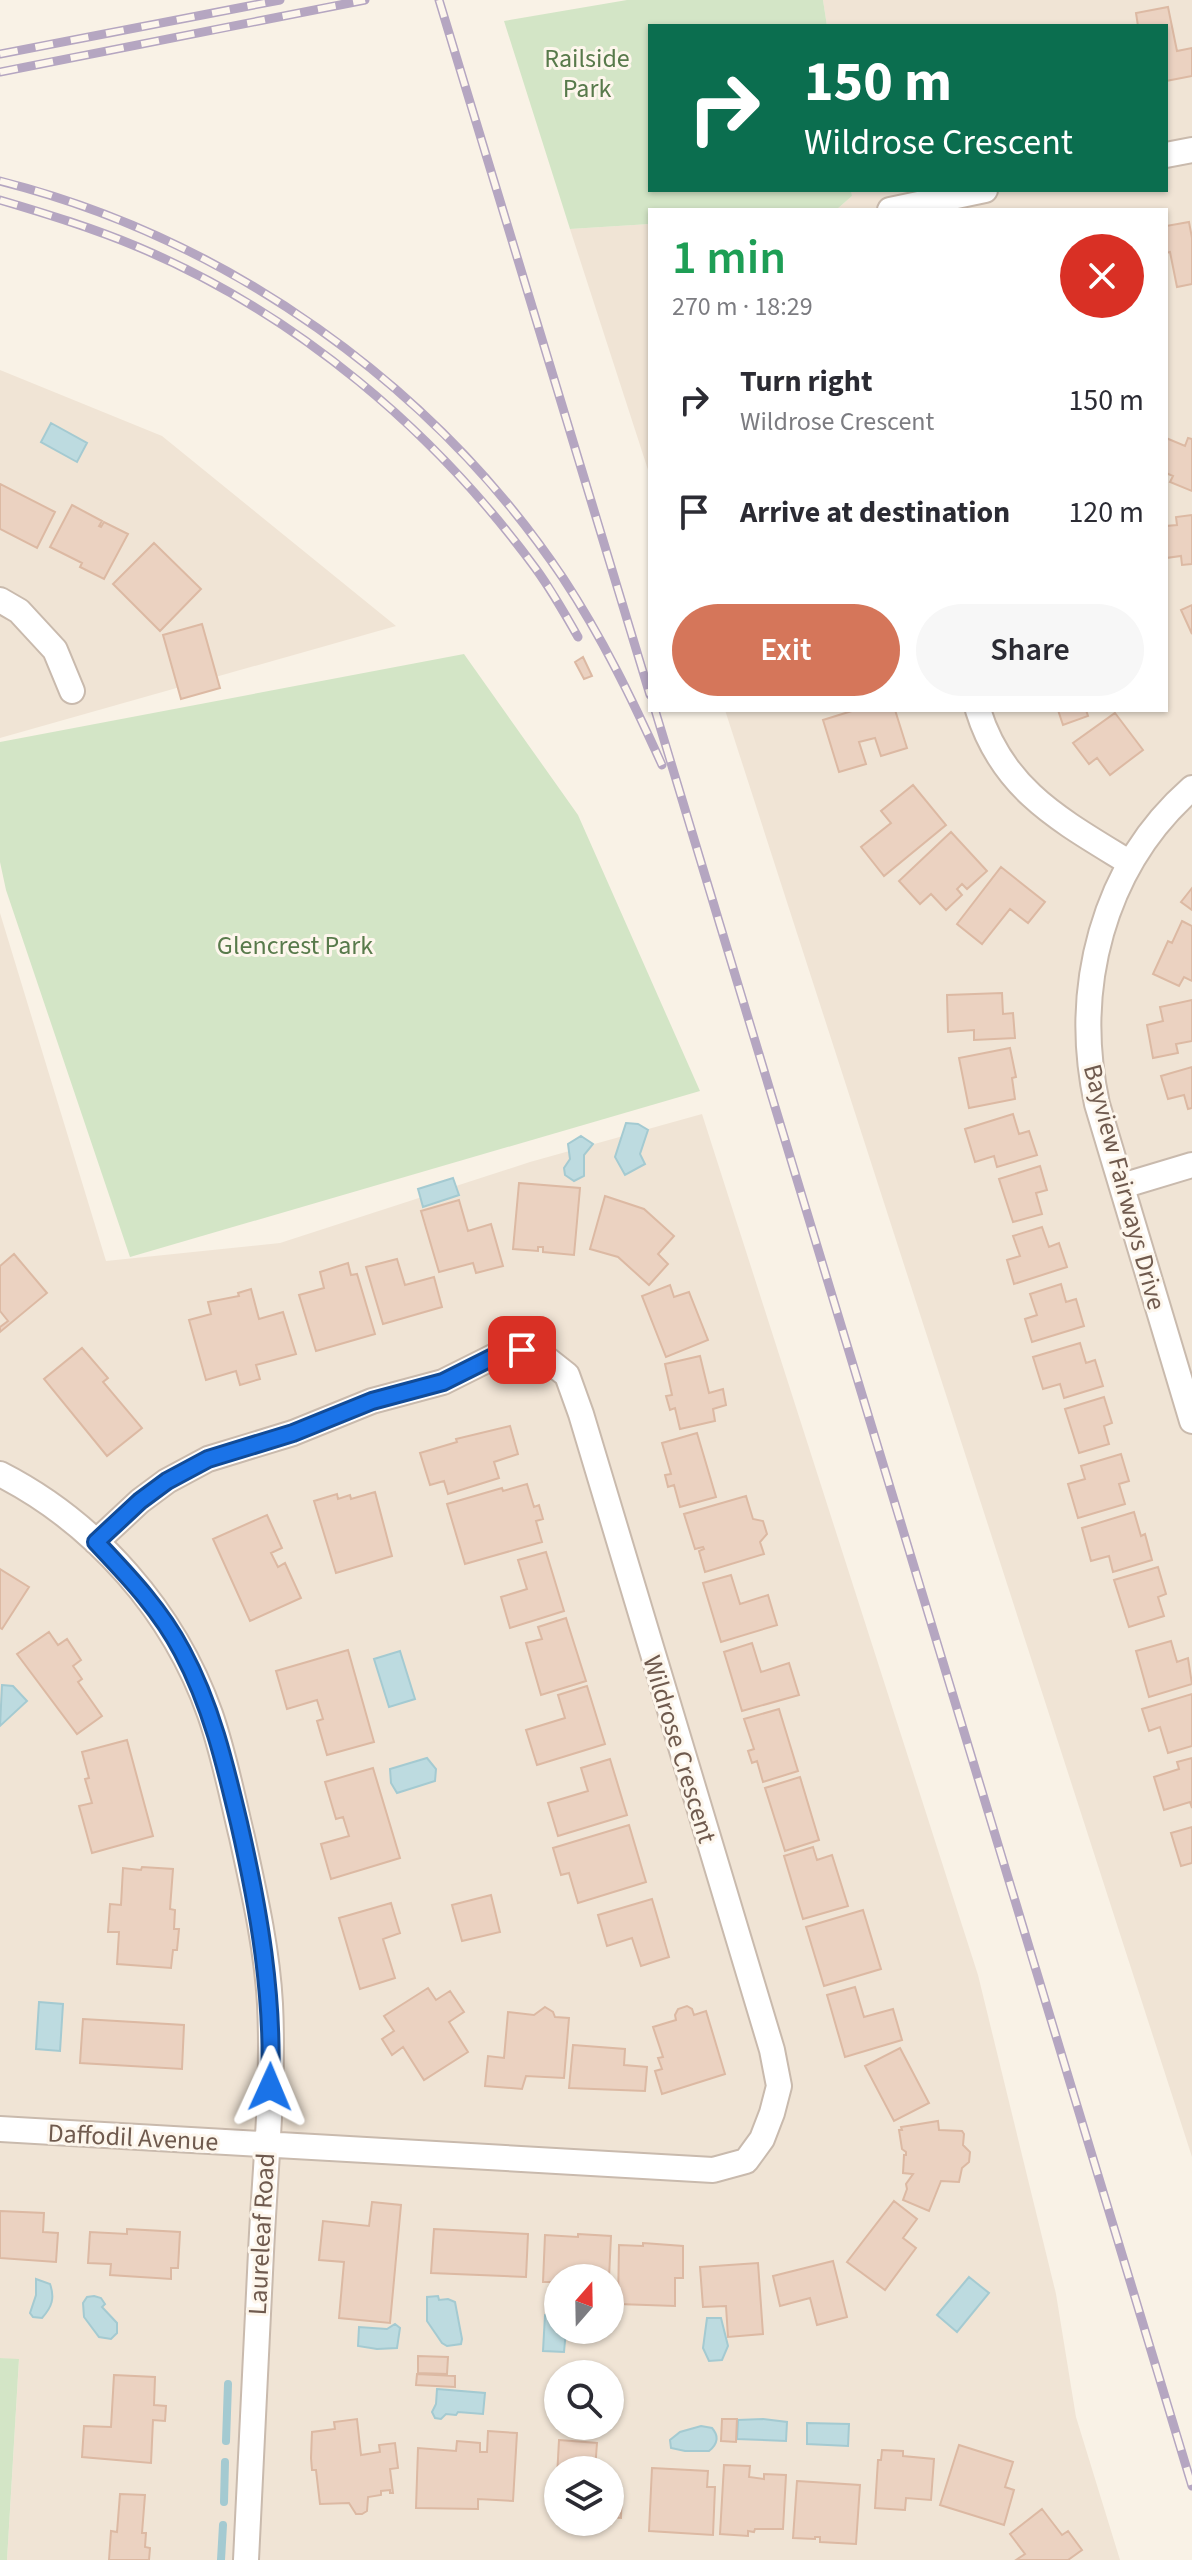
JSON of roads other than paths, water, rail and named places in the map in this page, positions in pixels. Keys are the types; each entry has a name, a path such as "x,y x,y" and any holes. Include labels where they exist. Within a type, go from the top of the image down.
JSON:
{"street":[{"path":"1168,155 1192,150"},
{"path":"900,208 976,192"},
{"path":"0,600 19,611 55,650 72,691"},
{"path":"979,712 1000,760 1027,793 1057,818 1130,863"},
{"name":"Bayview Fairways Drive","path":"1192,788 1152,830 1115,892 1101,929 1091,974 1087,1022 1091,1076 1192,1421"},
{"path":"1122,1186 1192,1165"},
{"name":"Wildrose Crescent","path":"96,1542 140,1501 167,1481 208,1459 293,1433 372,1401 443,1382 495,1356 522,1350 548,1360 567,1375 772,2050 779,2086 762,2139 746,2161 713,2170 266,2144"},
{"name":"Laureleaf Road","path":"0,1474 41,1497 96,1542 149,1601 182,1650 209,1712 224,1758 250,1874 267,1973 271,2062 246,2560"},
{"name":"Daffodil Avenue","path":"0,2129 266,2144"}],"water":[{"path":"51,423 87,443 77,462 41,442"},
{"path":"626,1123 638,1124 648,1130 640,1154 645,1164 625,1175 615,1157"},
{"path":"581,1136 593,1144 584,1155 584,1176 574,1181 565,1175 564,1168 570,1159 568,1144"},
{"path":"453,1178 459,1195 423,1207 418,1189"},
{"path":"400,1651 415,1699 389,1707 374,1659"},
{"path":"2,1685 13,1686 27,1701 0,1726"},
{"path":"427,1758 436,1769 435,1781 397,1793 391,1783 390,1769"},
{"path":"39,2002 63,2004 60,2051 36,2049"},
{"path":"969,2277 989,2293 957,2332 937,2315"},
{"path":"36,2279 50,2284 52,2294 50,2306 42,2318 33,2317 30,2313 36,2295"},
{"path":"438,2296 439,2300 455,2302 461,2344 447,2346 442,2343 427,2321 427,2297"},
{"path":"87,2297 101,2298 105,2304 102,2307 117,2323 117,2333 111,2339 99,2337 84,2317 83,2303"},
{"path":"707,2318 721,2318 728,2346 722,2360 709,2361 703,2348"},
{"path":"395,2324 400,2328 397,2348 358,2346 359,2327 387,2329"},
{"path":"544,2333 544,2344 565,2344 564,2352 543,2351"},
{"path":"437,2389 485,2393 483,2414 458,2412 456,2415 446,2414 441,2419 435,2418 432,2412"},
{"path":"738,2420 787,2422 786,2441 737,2439"},
{"path":"807,2423 849,2424 848,2446 807,2444"},
{"path":"701,2426 712,2428 716,2434 716,2443 709,2451 671,2448 670,2440 680,2432"}],"waterway":[{"path":"226,2441 228,2384"},
{"path":"224,2502 225,2462"},
{"path":"221,2560 223,2525"}],"railway":[{"path":"0,54 280,0"},
{"path":"0,72 365,0"},
{"path":"439,0 648,688"},
{"path":"0,181 84,206 165,240 243,281 318,328 387,382 452,442 511,508 563,578 616,670 662,765"},
{"path":"0,200 87,227 197,274 253,306 359,381 408,424 496,518 536,569 578,637"},
{"path":"656,712 1192,2486"}],"park label":[{"name":"Railside Park","path":"587,73"},
{"name":"Glencrest Park","path":"295,945"}]}
